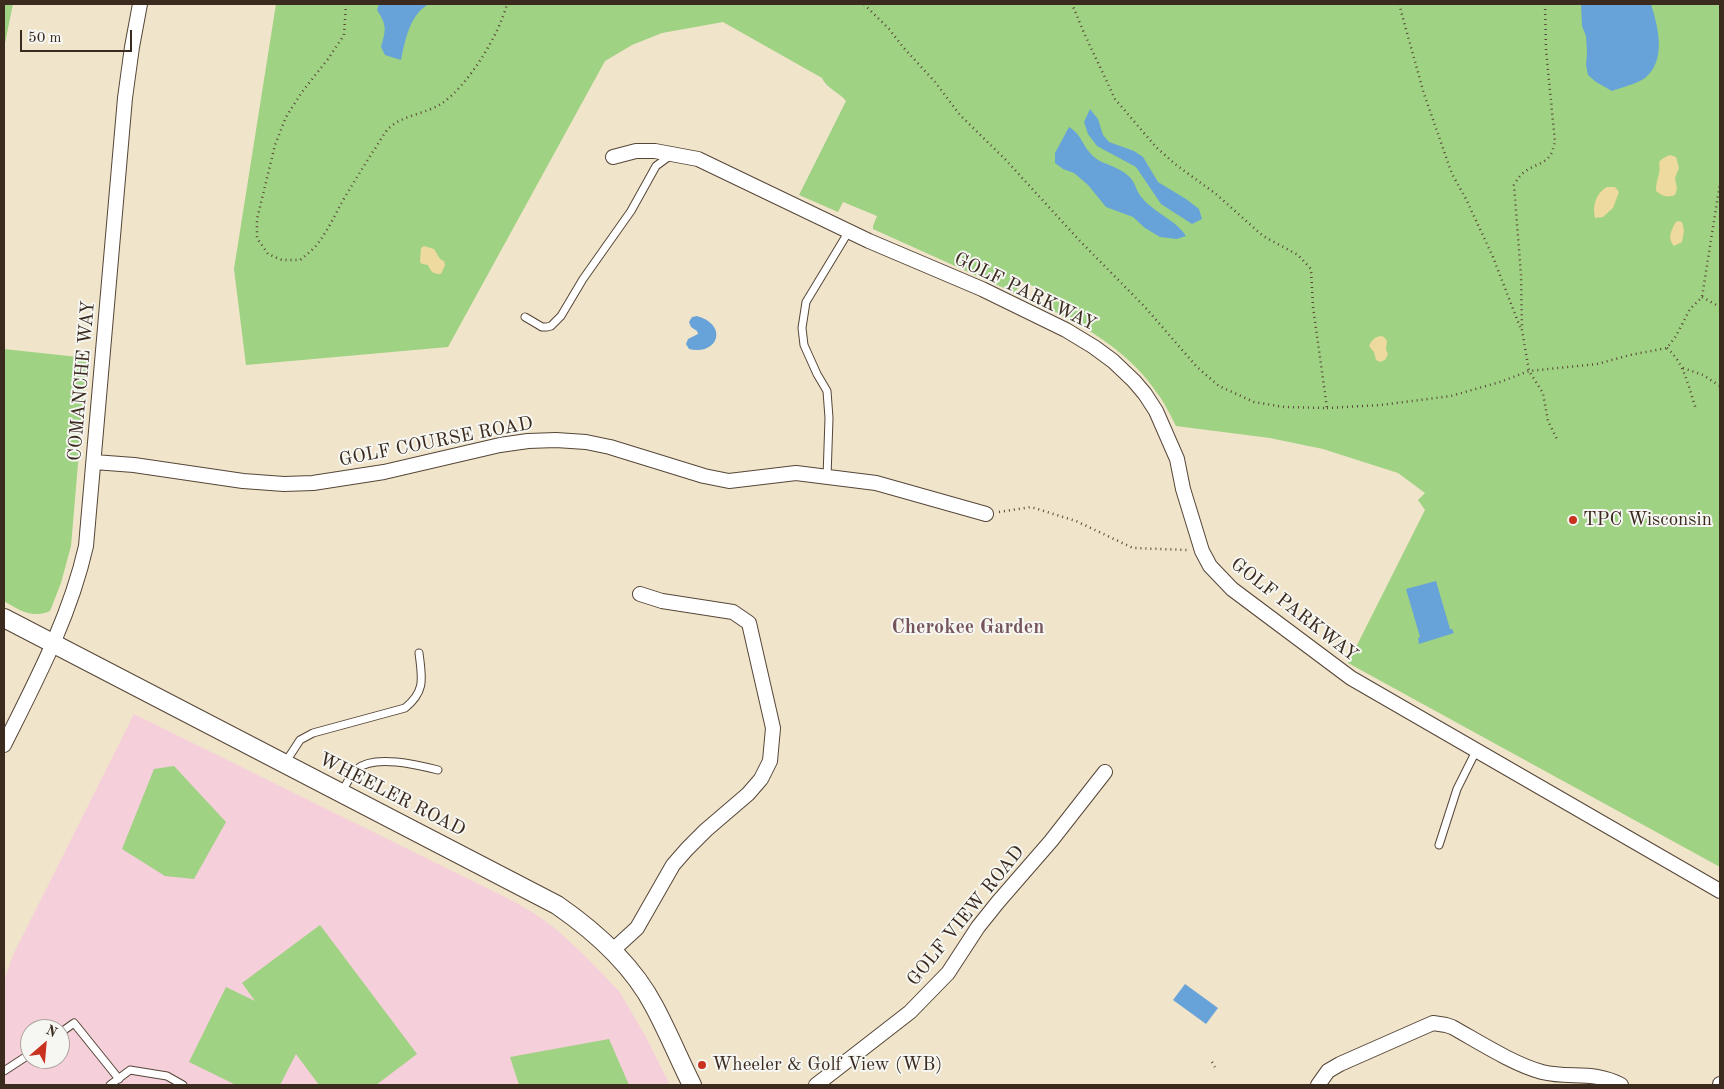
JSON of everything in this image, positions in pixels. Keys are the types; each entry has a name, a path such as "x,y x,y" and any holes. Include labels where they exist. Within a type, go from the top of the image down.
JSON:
{"street":[{"name":"COMANCHE WAY","path":"4,745 61,625 79,579 86,546 125,98 140,4"},
{"name":"GOLF PARKWAY","path":"613,157 636,151 674,153 698,159 850,231 982,289 1066,330 1094,347 1113,361 1145,394 1156,411 1177,459 1183,489 1202,551 1210,566 1232,589 1351,678 1720,891"},
{"name":"GOLF COURSE ROAD","path":"94,462 134,465 243,481 313,484 384,472 450,455 500,445 556,440 586,442 610,447 704,476 728,481 796,473 876,483 986,514"},
{"path":"613,950 637,928 673,865 686,849 748,794 761,778 770,761 772,748 773,728 749,623 733,612 662,601 640,594"},
{"name":"WHEELER ROAD","path":"4,618 557,905 588,926 613,950 638,980 654,1004 692,1085"},
{"name":"GOLF VIEW ROAD","path":"816,1085 910,1012 948,973 978,927 1051,841 1105,772"},
{"path":"1318,1085 1328,1071 1340,1064 1433,1023 1452,1027 1529,1068 1545,1073 1586,1074 1621,1085"}],"lane":[{"path":"525,317 542,327 552,326 561,316 630,211 656,166 674,153"},
{"path":"827,477 829,418 827,391 804,345 802,328 806,302 850,231"},
{"path":"285,763 300,740 313,733 405,708 415,700 420,691 422,676 419,653"},
{"path":"1439,845 1457,789 1476,751"},
{"path":"342,793 356,770 365,764 401,763 438,770"},
{"path":"70,1026 74,1023 119,1079"},
{"path":"4,1071 20,1061"},
{"path":"110,1085 130,1070 167,1076 183,1085"}],"path":[{"path":"346,4 344,35 286,117 275,145 257,219 257,238 268,254 282,260 300,260 315,247 362,168 389,128 399,121 441,104 458,90 496,34 507,4"},
{"path":"864,4 889,28 936,82 960,115 1004,158 1079,240 1144,306 1198,367 1219,386 1254,402 1284,407 1327,408 1380,405 1451,396 1500,382 1529,371 1597,364 1667,348 1690,310 1702,297 1720,183"},
{"path":"1072,4 1116,99 1156,147 1175,164 1216,194 1263,236 1298,255 1311,269 1313,307 1327,408"},
{"path":"1400,4 1424,94 1452,174 1493,257 1522,330"},
{"path":"1545,4 1546,50 1555,142 1552,154 1545,160 1525,170 1518,177 1514,185 1521,275 1522,330 1529,371 1543,393 1548,421 1558,441"},
{"path":"1702,297 1720,307"},
{"path":"1667,348 1677,357 1683,368 1696,409"},
{"path":"1683,368 1703,375 1720,386"},
{"path":"986,514 1031,506 1076,521 1133,548 1202,551"},
{"path":"1212,1062 1215,1067"}],"shaded area":[{"path":"134,714 513,901 535,914 556,929 619,991 646,1037 670,1085 4,1085 4,980 14,953"}],"green space":[{"path":"4,4 13,4 4,48"},
{"name":"TPC Wisconsin","path":"276,4 1720,4 1720,867 1348,663 1425,510 1418,500 1425,493 1398,473 1323,449 1270,438 1176,426 1160,397 1123,355 1094,334 1049,309 1055,296 1022,281 1015,293 873,229 877,216 843,202 838,212 799,195 846,101 826,85 822,78 723,22 662,33 632,45 605,61 448,347 246,365 234,269"},
{"path":"4,349 87,358 71,546 61,583 50,611 37,614 31,614 4,601"},
{"path":"174,766 226,822 194,879 165,876 122,849 154,769"},
{"path":"320,925 417,1054 376,1085 319,1085 296,1054 280,1085 236,1085 189,1062 226,987 255,1001 242,983"},
{"path":"609,1039 629,1085 519,1085 510,1057"}],"sand":[{"path":"1670,155 1676,157 1679,168 1675,178 1677,189 1675,195 1667,196 1656,191 1656,186 1660,170 1659,163"},
{"path":"1607,187 1615,187 1619,192 1613,208 1603,217 1595,218 1596,200"},
{"path":"1678,221 1682,222 1684,231 1682,242 1674,246 1670,235 1675,223"},
{"path":"424,246 434,249 440,259 444,261 445,265 441,274 436,274 428,265 420,262 421,248"},
{"path":"1381,336 1387,341 1386,350 1388,354 1385,360 1380,362 1376,360 1374,352 1369,346 1374,339"}],"water":[{"path":"379,4 429,4 417,14 409,28 401,60 385,55 381,47 385,28 377,10"},
{"path":"1581,4 1651,4 1659,43 1656,62 1652,71 1645,78 1634,84 1612,91 1588,75 1586,36 1582,26"},
{"path":"1090,109 1098,119 1103,135 1109,142 1134,151 1143,157 1158,182 1199,209 1202,219 1192,224 1161,204 1136,167 1097,146 1088,134 1084,122"},
{"path":"1069,127 1081,139 1093,156 1130,177 1143,199 1182,230 1186,236 1177,239 1160,237 1145,228 1133,217 1106,207 1088,185 1074,173 1063,169 1055,163 1055,153"},
{"path":"697,316 707,320 716,332 713,344 699,350 689,349 686,344 688,339 698,334 689,322 692,317"},
{"path":"1436,581 1450,629 1454,633 1419,644 1418,638 1420,637 1406,589"},
{"path":"1185,984 1218,1008 1206,1024 1173,1000"}],"place":[{"name":"TPC Wisconsin","path":"1573,520"},
{"name":"Wheeler & Golf View (WB)","path":"702,1065"}],"district":[{"name":"Cherokee Garden","path":"968,628"}]}
